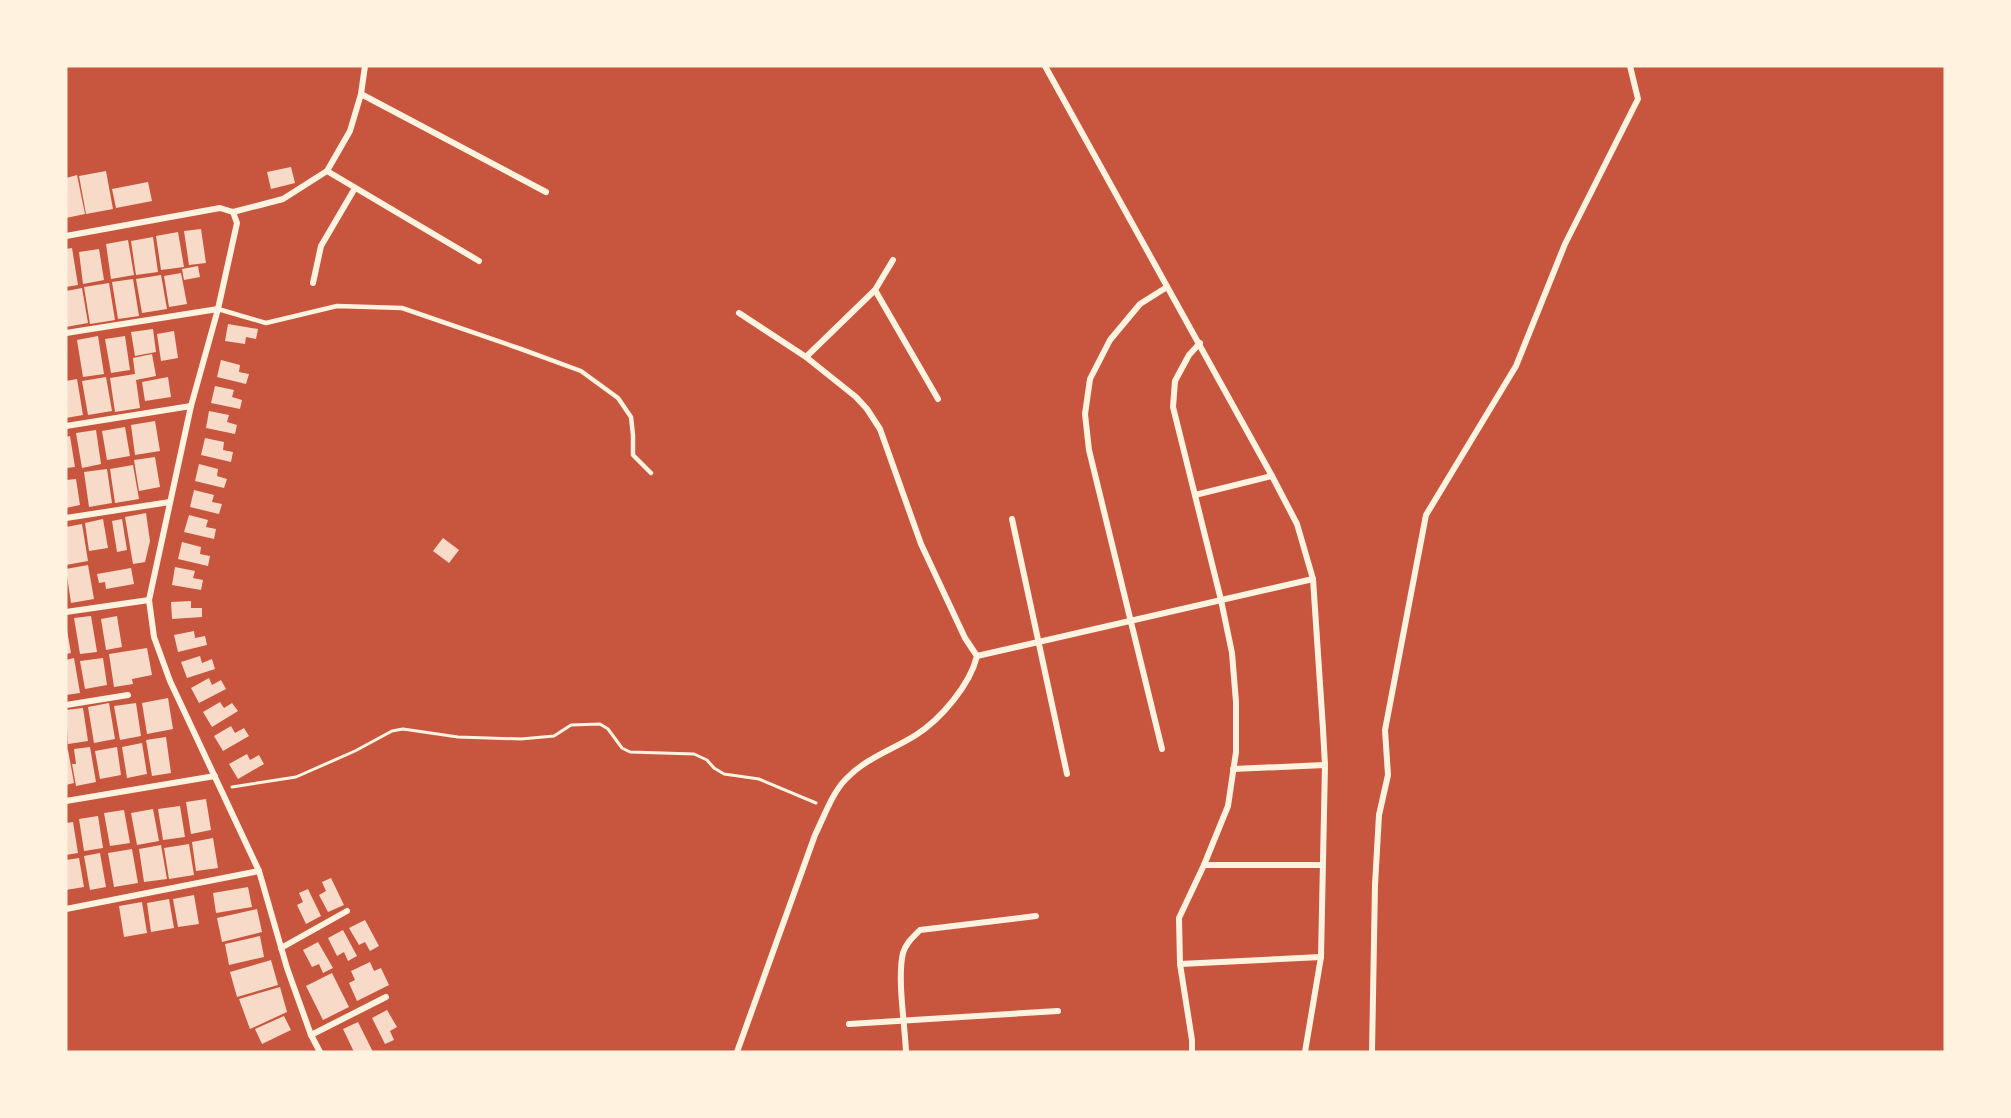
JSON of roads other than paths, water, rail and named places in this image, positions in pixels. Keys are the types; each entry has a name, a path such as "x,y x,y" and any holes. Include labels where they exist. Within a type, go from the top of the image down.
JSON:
{"street":[{"path":"66,236 220,208 233,212 283,199 327,171 350,131 361,94 365,66"},
{"path":"1046,66 1200,343 1297,524 1313,579 1325,765 1321,957 1305,1052"},
{"path":"1372,1052 1375,885 1379,815 1388,775 1386,730 1426,515 1516,366 1565,243 1638,99 1630,66"},
{"path":"361,94 546,192"},
{"path":"327,171 479,261"},
{"path":"313,283 321,246 355,188"},
{"path":"233,212 237,223 218,309 190,406 149,600 154,637 170,681 259,871 281,948 311,1035 320,1052"},
{"path":"806,357 875,290 893,260"},
{"path":"1162,749 1089,450 1085,414 1090,379 1110,340 1140,304 1167,287"},
{"path":"875,290 938,399"},
{"path":"66,333 218,309"},
{"path":"737,1052 815,835 828,808 845,780 866,761 918,734 951,704 973,672 976,656 965,638 921,544 880,429 867,409 856,397 806,357 738,314"},
{"path":"1192,1052 1180,964 1179,918 1228,806 1236,752 1236,702 1232,653 1173,407 1175,381 1189,355 1200,343"},
{"path":"66,426 190,406"},
{"path":"1195,495 1272,476"},
{"path":"66,518 170,502"},
{"path":"1012,519 1067,774"},
{"path":"976,656 1313,579"},
{"path":"66,612 149,600"},
{"path":"66,705 128,695"},
{"path":"1233,769 1325,765"},
{"path":"66,801 214,776"},
{"path":"1204,865 1322,865"},
{"path":"66,909 259,871"},
{"path":"281,948 347,911"},
{"path":"906,1052 901,988 903,953 909,941 920,930 1036,916"},
{"path":"1180,964 1321,957"},
{"path":"311,1035 386,997"},
{"path":"849,1024 1058,1011"}],"lane":[{"path":"218,309 266,323 337,306 402,308 581,371 618,398 631,417 633,455 651,473"}]}
